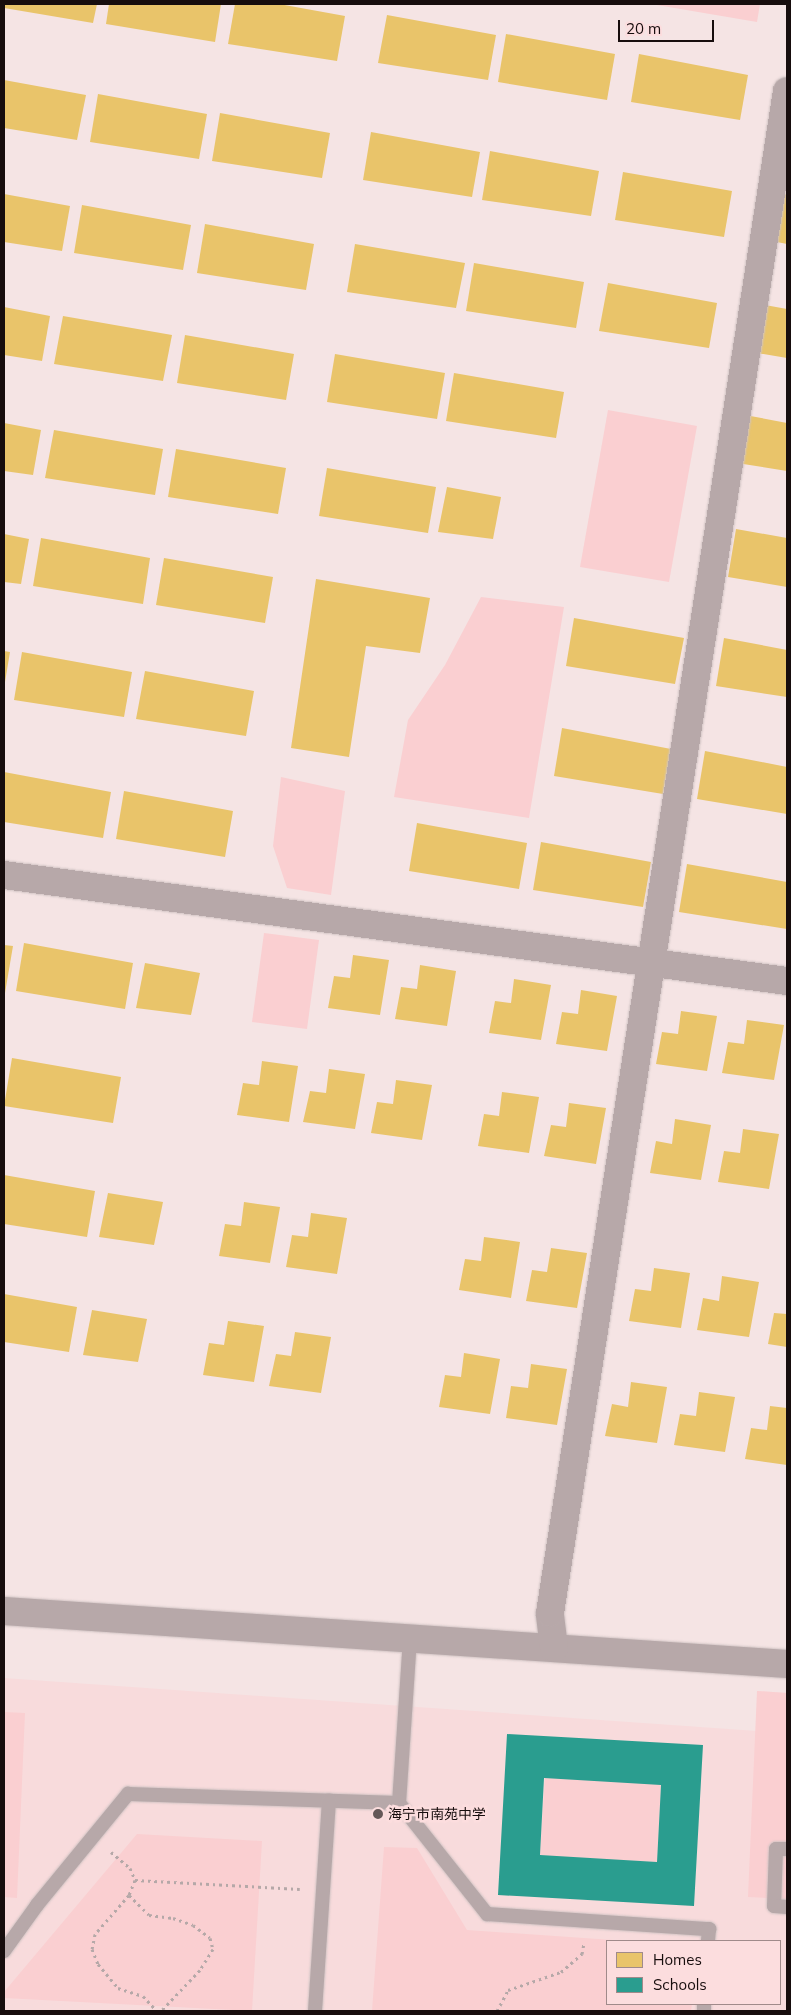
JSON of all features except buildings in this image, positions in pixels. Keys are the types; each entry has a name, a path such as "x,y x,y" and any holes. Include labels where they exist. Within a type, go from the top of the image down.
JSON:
{"street":[{"path":"554,1648 550,1612 787,91"},
{"path":"4,876 787,981"},
{"path":"4,1611 787,1664"}],"lane":[{"path":"410,1638 399,1803 487,1914 709,1929 708,1940"},
{"path":"4,1952 128,1794 399,1803"},
{"path":"315,2011 329,1800"},
{"path":"787,1849 776,1849 774,1906 787,1906"}],"path":[{"path":"94,1837 130,1868 135,1880 129,1895 95,1934 92,1949 98,1964 118,1988 143,1996 159,2011 200,1970 213,1949 210,1938 193,1925 173,1918 149,1915 129,1895"},
{"path":"135,1880 323,1890"},
{"path":"497,2011 508,1990 561,1972 582,1954 589,1921"}],"shaded area":[{"path":"651,4 760,4 757,22"},
{"path":"608,410 697,426 669,582 580,567"},
{"path":"481,597 564,607 529,818 394,797 408,720 445,665"},
{"path":"281,777 345,791 331,895 287,888 273,846"},
{"path":"264,933 319,940 307,1029 252,1022"},
{"name":"海宁市南苑中学","path":"4,1678 757,1731 757,1691 787,1693 787,2011 4,2011"},
{"path":"757,1691 787,1693 787,1899 748,1897"},
{"path":"4,1712 25,1713 17,1898 4,1897"},
{"path":"545,1776 661,1782 657,1862 540,1856"},
{"path":"137,1834 262,1841 252,2011 4,1998 4,1992"},
{"path":"384,1847 417,1848 467,1930 612,1940 606,1940 606,2005 692,2005 691,2011 372,2011"}],"place":[{"name":"海宁市南苑中学","path":"378,1814"}]}
